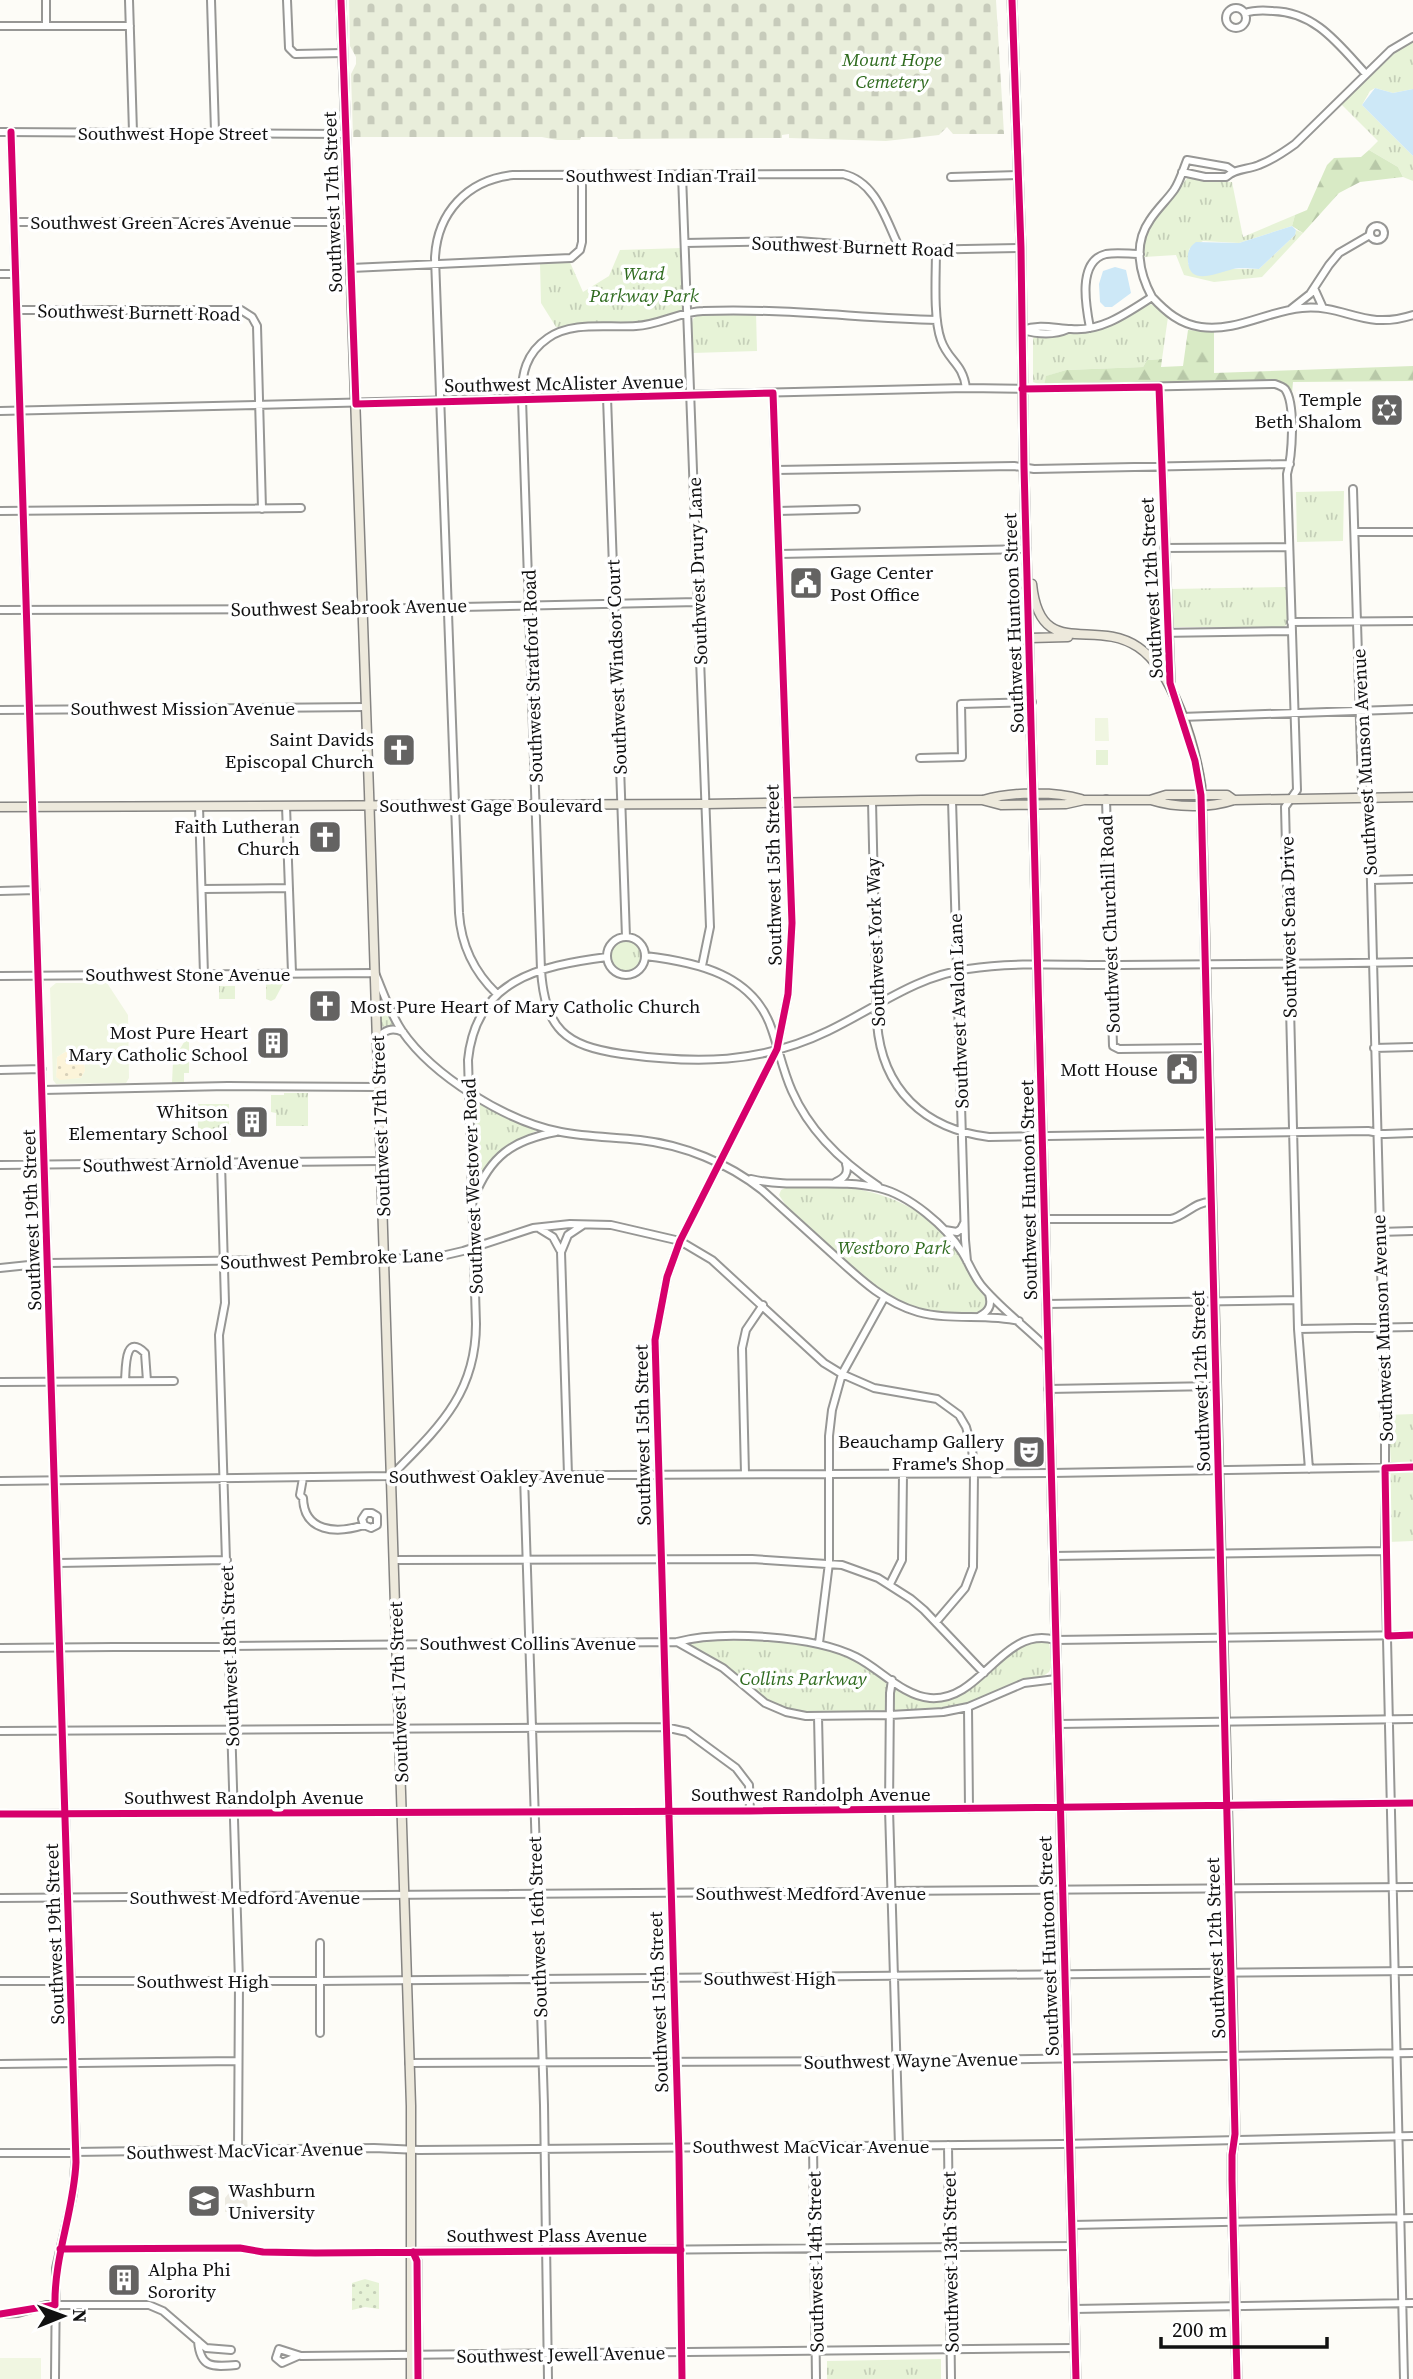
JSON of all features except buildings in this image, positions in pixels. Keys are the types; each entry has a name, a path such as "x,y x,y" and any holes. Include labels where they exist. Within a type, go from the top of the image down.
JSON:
{"main road":[{"name":"Southwest 17th Street","path":"341,0 405,1896 412,2149 412,2252 409,2262 414,2355 418,2379"},
{"name":"Southwest Huntoon Street","path":"1012,0 1021,248 1024,467 1076,2379"},
{"path":"1027,565 1031,571 1035,607 1047,625 1065,634 1098,635 1125,640 1155,657 1162,656 1165,636"},
{"path":"1030,638 1098,635"},
{"path":"1148,655 1162,672 1172,693"},
{"name":"Southwest 12th Street","path":"1172,693 1200,777 1202,805 1233,2056 1232,2155 1237,2379"},
{"name":"Southwest Gage Boulevard","path":"1150,800 1166,795 1201,794 1227,795 1234,800"},
{"name":"Southwest Gage Boulevard","path":"982,800 1000,795 1067,795 1084,800"},
{"name":"Southwest Gage Boulevard","path":"0,807 706,804 952,800 1034,805 1106,799 1150,800 1166,805 1202,805 1234,800 1413,797"},
{"name":"Southwest 17th Street","path":"411,2379 414,2355"}],"street":[{"path":"46,0 46,26"},
{"path":"129,0 133,132"},
{"path":"211,0 215,132"},
{"path":"287,0 289,48 292,52 343,53"},
{"path":"1245,13 1286,12 1312,21 1331,36 1366,74"},
{"path":"0,26 130,26"},
{"path":"1182,172 1218,178 1226,177 1233,171 1261,165 1295,144 1391,50 1413,37"},
{"name":"Southwest Hope Street","path":"0,132 346,134"},
{"name":"Southwest 19th Street","path":"11,132 76,2152 76,2181 56,2268 55,2379"},
{"path":"1233,171 1227,167 1187,160 1173,191 1146,226 1140,254 1142,274 1152,297 1169,314 1179,320 1208,328 1225,327 1291,310 1323,308 1372,321 1394,320 1413,315"},
{"name":"Southwest Drury Lane","path":"682,175 710,927 702,966"},
{"path":"951,177 1018,175"},
{"name":"Southwest Indian Trail","path":"497,994 473,964 460,928 435,264 436,241 447,215 461,197 478,185 495,178 513,176 851,176 871,190 900,249"},
{"path":"351,268 567,259 575,256 582,242 582,176"},
{"name":"Southwest Green Acres Avenue","path":"14,222 349,222"},
{"path":"1291,310 1314,287 1339,253 1370,235"},
{"name":"Southwest Burnett Road","path":"685,243 798,241 900,249 1021,248"},
{"path":"936,250 937,320 941,342 962,370 966,388"},
{"path":"1090,328 1087,278 1090,266 1098,258 1108,254 1140,254"},
{"path":"0,274 16,274"},
{"path":"1314,287 1314,293 1323,308"},
{"path":"1022,330 1034,333 1090,328 1115,320 1152,297"},
{"name":"Southwest Burnett Road","path":"17,310 241,310 249,313 256,324 259,405"},
{"name":"Southwest Stratford Road","path":"937,320 779,310 699,311 643,326 578,328 553,335 540,344 529,359 522,377 522,399 541,970 545,1004 560,1030 587,1048 650,1058 701,1061 752,1057 809,1040 931,978 957,971 1038,965 1413,962"},
{"name":"Southwest McAlister Avenue","path":"0,411 966,388 1276,384 1285,389"},
{"name":"Southwest 12th Street","path":"1159,387 1165,636 1172,693"},
{"name":"Southwest Sena Drive","path":"1285,389 1292,406 1290,464 1287,474 1297,790 1285,807 1298,1329 1308,1469"},
{"name":"Southwest 15th Street","path":"682,2379 681,2250 655,1340 667,1277 680,1241 777,1049 788,994 793,943 774,393"},
{"name":"Southwest Windsor Court","path":"607,397 626,937"},
{"path":"259,405 262,509"},
{"path":"776,470 1290,464"},
{"name":"Southwest Munson Avenue","path":"1353,489 1362,789 1369,806 1371,880 1404,2379"},
{"path":"0,511 301,508"},
{"path":"778,511 856,509"},
{"path":"1355,532 1413,531"},
{"path":"1164,548 1289,547"},
{"path":"779,554 1027,550"},
{"name":"Southwest Seabrook Avenue","path":"0,610 363,608 698,602"},
{"path":"1291,622 1413,621"},
{"path":"1165,636 1291,631"},
{"path":"920,758 962,757 961,704 1032,702"},
{"name":"Southwest Mission Avenue","path":"0,710 366,707"},
{"path":"1181,717 1413,709"},
{"name":"Southwest Churchill Road","path":"1106,799 1114,1048 1207,1048"},
{"name":"Southwest Avalon Lane","path":"952,800 967,1261"},
{"name":"Southwest York Way","path":"872,801 880,1047 894,1081 919,1110 940,1124 989,1137 1293,1131 1413,1133"},
{"path":"200,806 204,975"},
{"path":"286,806 292,973"},
{"path":"1371,880 1413,879"},
{"path":"202,889 289,888"},
{"path":"0,891 36,890"},
{"path":"626,937 640,944 645,956 641,968 626,975 612,970 607,957 614,942 626,937"},
{"path":"645,956 702,966 726,975 754,998 767,1018 792,1092 804,1114 828,1146 845,1162 921,1210 944,1230 989,1293 1047,1348"},
{"name":"Southwest Westover Road","path":"391,1476 446,1418 468,1378 476,1335 468,1060 472,1035 480,1015 497,994 517,979 570,962 607,957"},
{"path":"375,973 403,1032 432,1063 469,1093 508,1113 559,1132 661,1143 720,1164 747,1178 884,1298 917,1312 1019,1321"},
{"name":"Southwest Stone Avenue","path":"0,976 375,973"},
{"path":"377,1038 389,1030 403,1032"},
{"path":"1374,1048 1413,1047"},
{"path":"0,1070 42,1069"},
{"path":"43,1090 228,1086 379,1087"},
{"path":"472,1203 484,1175 504,1152 530,1138 559,1132"},
{"name":"Southwest Arnold Avenue","path":"0,1165 382,1161"},
{"path":"835,1183 847,1174 845,1162"},
{"name":"Southwest 18th Street","path":"221,1163 225,1303 219,1329 239,1981 238,2151"},
{"path":"747,1178 784,1184 835,1183 883,1188"},
{"path":"778,1204 776,1191 784,1184"},
{"path":"1044,1219 1171,1219 1202,1202 1211,1202"},
{"path":"944,1230 957,1232 964,1221"},
{"path":"561,1252 568,1235 586,1224"},
{"name":"Southwest Pembroke Lane","path":"0,1268 48,1263 433,1258 474,1248 533,1228 586,1224 611,1225 680,1241 712,1259 824,1363 842,1374 882,1390 937,1399 959,1415 966,1427 972,1448 974,1558 971,1574 961,1594 936,1622"},
{"path":"533,1228 548,1232 561,1252 568,1475"},
{"path":"1379,1232 1413,1231"},
{"path":"978,1317 989,1310 989,1293"},
{"path":"819,1643 829,1563 830,1423 842,1374 884,1298"},
{"path":"1046,1304 1297,1300"},
{"path":"746,1474 743,1348 747,1330 763,1305"},
{"path":"1298,1329 1413,1327"},
{"path":"125,1381 126,1356 129,1350 134,1348 145,1353 147,1381"},
{"path":"0,1382 174,1381"},
{"path":"1048,1389 1216,1386"},
{"name":"Southwest Oakley Avenue","path":"0,1481 391,1476 1051,1474 1413,1468"},
{"path":"890,1584 902,1560 903,1474"},
{"name":"Southwest 16th Street","path":"524,1476 545,2148 548,2379"},
{"path":"303,1478 300,1495 303,1498 305,1514 315,1526 326,1528 364,1525"},
{"path":"1053,1556 1385,1551"},
{"path":"394,1560 752,1559 829,1563 855,1568 890,1584 918,1604 984,1673"},
{"path":"58,1563 227,1560"},
{"name":"Southwest Collins Avenue","path":"0,1648 785,1639 819,1643 859,1658 915,1694 940,1698 963,1690 1010,1649 1023,1642 1042,1638 1055,1640 1413,1635"},
{"name":"Southwest Collins Avenue","path":"677,1642 723,1668 757,1697 776,1709 800,1715 933,1713 968,1707 1012,1687 1056,1679"},
{"path":"892,1680 889,1809 899,2146"},
{"path":"968,1707 969,1809"},
{"path":"818,1716 820,1809"},
{"path":"1058,1724 1413,1720"},
{"path":"0,1731 665,1727 687,1732 736,1768 749,1785 750,1811"},
{"name":"Southwest Randolph Avenue","path":"0,1814 750,1811 1413,1803"},
{"name":"Southwest Medford Avenue","path":"0,1898 1063,1892 1413,1887"},
{"path":"320,1943 320,2033"},
{"name":"Southwest High","path":"0,1981 894,1977 1413,1971"},
{"name":"Southwest Wayne Avenue","path":"410,2063 896,2061 1413,2053"},
{"path":"0,2064 237,2061"},
{"name":"Southwest MacVicar Avenue","path":"0,2153 948,2146 1413,2136"},
{"name":"Southwest 14th Street","path":"813,2145 816,2379"},
{"name":"Southwest 13th Street","path":"948,2146 951,2379"},
{"path":"1072,2224 1413,2218"},
{"name":"Southwest Plass Avenue","path":"412,2252 1073,2246"},
{"path":"1074,2309 1413,2303"},
{"path":"0,2314 55,2305 153,2306 163,2311 209,2349 231,2350"},
{"path":"198,2341 201,2356 207,2364 236,2365"},
{"name":"Southwest Jewell Avenue","path":"298,2356 1076,2348"}],"green space":[{"name":"Mount Hope Cemetery","path":"349,0 996,0 1004,134 953,134 947,127 939,135 886,141 789,138 789,134 782,135 782,138 581,137 580,140 542,137 353,137 351,74 356,57 350,46"},
{"path":"1413,40 1413,89 1393,93 1375,88 1370,91 1362,105 1413,156 1413,181 1403,177 1398,167 1369,150 1378,141 1341,104 1399,49"},
{"path":"1369,150 1398,167 1403,177 1360,182 1339,193 1303,233 1292,226 1295,215 1307,210 1327,165 1334,158 1361,157"},
{"path":"1188,177 1232,182 1243,237 1295,215 1292,226 1239,243 1203,241 1189,249 1188,264 1259,269 1295,235 1296,230 1303,233 1262,277 1214,282 1184,275 1176,255 1144,257 1145,240 1153,222"},
{"name":"Ward Parkway Park","path":"682,248 683,310 645,321 556,327 541,303 540,263 569,260 583,292 609,276 620,250"},
{"path":"1150,303 1168,317 1162,359 1147,360 1143,367 1066,370 1047,376 1044,386 1033,382 1034,336 1099,330 1129,317"},
{"name":"Ward Parkway Park","path":"756,312 757,351 693,353 692,323 699,313"},
{"path":"1188,330 1214,332 1214,373 1413,366 1413,381 1293,382 1292,393 1287,385 1276,381 1044,386 1046,376 1066,370 1143,367 1147,360 1162,359 1161,367 1183,366"},
{"path":"1344,491 1343,541 1297,542 1296,492"},
{"path":"1287,587 1288,623 1284,627 1172,627 1170,589"},
{"path":"1095,718 1108,718 1109,741 1095,741"},
{"path":"1096,750 1108,750 1108,765 1096,765"},
{"path":"626,940 637,945 642,956 637,967 626,972 615,967 610,956 615,945"},
{"path":"266,980 279,980 283,984 275,999 271,1001 266,999"},
{"path":"56,983 107,983 128,1015 129,1078 126,1083 56,1084 53,1080 50,988","holes":["68,1050 81,1056 85,1071 81,1078 60,1080 56,1077 57,1057"]},
{"path":"219,986 235,986 235,999 219,999"},
{"path":"381,999 393,1025 381,1027"},
{"path":"187,1037 189,1073 184,1073 184,1083 172,1083 173,1061"},
{"path":"308,1093 308,1126 276,1126 276,1113 271,1112 271,1095"},
{"path":"475,1102 538,1130 507,1145 478,1176 475,1174"},
{"path":"198,1104 229,1104 231,1135 198,1135"},
{"name":"Westboro Park","path":"838,1186 888,1197 931,1222 954,1248 987,1297 984,1310 981,1313 953,1313 926,1310 887,1294 868,1282 834,1253 787,1207 779,1195 781,1190 787,1187"},
{"path":"1413,1414 1413,1464 1391,1463 1388,1415"},
{"path":"1413,1470 1413,1541 1388,1542 1389,1473"},
{"name":"Collins Parkway","path":"761,1640 815,1646 860,1662 911,1695 936,1701 952,1698 967,1690 1005,1657 1032,1642 1049,1642 1052,1665 1049,1672 1043,1676 1013,1683 965,1704 927,1710 809,1712 786,1708 766,1699 721,1663 688,1646 689,1641"},
{"path":"365,2279 379,2283 379,2309 365,2307 352,2310 352,2283"},
{"path":"0,2358 41,2358 41,2379 0,2379"},
{"path":"941,2359 941,2379 827,2379 827,2361"}],"sand":[{"path":"68,1050 81,1056 85,1071 81,1078 60,1081 56,1077 57,1057"}],"shaded area":[{"path":"229,2193 238,2193 239,2198 247,2198 248,2212 225,2212 225,2208 228,2208 225,2207 225,2198"}],"water":[{"path":"1375,88 1393,93 1413,89 1413,156 1362,105"},
{"path":"1292,226 1296,230 1295,235 1259,269 1237,269 1198,276 1190,269 1188,253 1196,242 1239,243"},
{"path":"1115,267 1126,270 1131,293 1112,307 1105,307 1100,302 1099,284 1103,271"}],"cycle path":[{"path":"341,0 356,404 773,393 792,923 788,994 777,1049 680,1241 667,1277 655,1340 679,2155 682,2379"},
{"path":"1012,0 1021,248 1024,467 1076,2379"},
{"path":"0,2314 55,2305 58,2269 76,2162 11,132"},
{"path":"1022,389 1159,387 1170,683 1195,761 1201,795 1235,2134 1232,2180 1237,2379"},
{"path":"1413,1467 1385,1468 1388,1636 1413,1635"},
{"path":"0,1814 750,1811 1413,1803"},
{"path":"60,2249 240,2248 263,2252 315,2253 681,2250"},
{"path":"413,2252 417,2261 418,2379"}],"place":[{"name":"Temple Beth Shalom","path":"1387,410"},
{"name":"Gage Center Post Office","path":"806,583"},
{"name":"Saint Davids Episcopal Church","path":"399,750"},
{"name":"Faith Lutheran Church","path":"325,837"},
{"name":"Most Pure Heart of Mary Catholic Church","path":"325,1006"},
{"name":"Most Pure Heart Mary Catholic School","path":"273,1043"},
{"name":"Mott House","path":"1182,1069"},
{"name":"Whitson Elementary School","path":"252,1122"},
{"name":"Beauchamp Gallery Frame's Shop","path":"1029,1452"},
{"name":"Washburn University","path":"204,2201"},
{"name":"Alpha Phi Sorority","path":"124,2280"}]}
